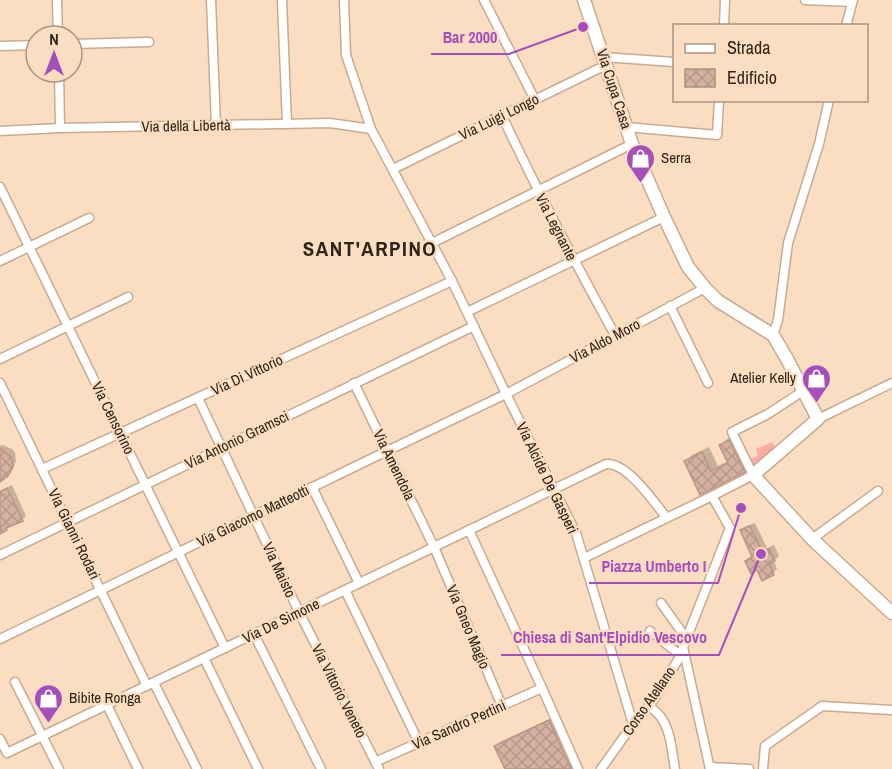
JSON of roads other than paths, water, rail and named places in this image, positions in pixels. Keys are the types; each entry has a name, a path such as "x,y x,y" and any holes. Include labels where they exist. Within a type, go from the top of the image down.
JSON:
{"street":[{"path":"57,0 58,24"},
{"path":"211,0 216,125"},
{"path":"282,0 287,124"},
{"name":"Via Alcide De Gasperi","path":"344,0 346,55 371,129 452,281 576,533 633,724"},
{"path":"484,0 535,100"},
{"name":"Via Cupa Casa","path":"584,0 632,144 688,267 717,301 773,335"},
{"path":"724,24 725,0"},
{"path":"805,0 852,1 846,24"},
{"path":"84,44 149,42"},
{"path":"0,46 24,45"},
{"path":"604,61 673,62"},
{"name":"Via Luigi Longo","path":"393,169 535,100 604,61"},
{"path":"59,84 60,128"},
{"path":"626,127 717,135 719,102"},
{"path":"818,419 773,335 778,320 788,243 819,144 829,102"},
{"name":"Via Legnante","path":"502,116 537,190 615,335"},
{"name":"Via della Libertà","path":"0,131 330,123 371,129"},
{"path":"432,243 632,144"},
{"name":"Via Censorino","path":"0,187 225,648"},
{"path":"467,312 664,217"},
{"path":"0,261 89,218"},
{"name":"Via Di Vittorio","path":"42,469 452,281"},
{"name":"Via Aldo Moro","path":"506,394 705,288"},
{"path":"0,359 128,297"},
{"path":"670,306 708,383"},
{"name":"Via Antonio Gramsci","path":"0,555 474,326"},
{"name":"Via Gianni Rodari","path":"0,382 100,590 197,769"},
{"name":"Via Amendola","path":"354,383 434,548"},
{"path":"584,558 753,475 818,419 892,383"},
{"path":"803,391 768,414 732,432 753,475 812,538 892,613"},
{"name":"Via Giacomo Matteotti","path":"0,639 506,394"},
{"name":"Via Maisto","path":"198,398 299,612"},
{"name":"Via De Simone","path":"0,739 7,753 606,464 610,463 631,475 666,517"},
{"path":"312,487 359,584"},
{"path":"812,538 878,491"},
{"name":"Corso Atellano","path":"601,769 648,706 683,647 730,528 712,496"},
{"path":"469,530 578,769"},
{"name":"Via Gneo Magio","path":"434,548 502,706"},
{"path":"345,590 419,743"},
{"path":"661,603 683,647 710,768 749,769"},
{"name":"Via Vittorio Veneto","path":"299,612 377,766"},
{"path":"650,631 683,647"},
{"path":"254,634 321,769"},
{"path":"204,658 258,769"},
{"path":"670,672 687,667"},
{"path":"15,682 59,769"},
{"name":"Via Sandro Pertini","path":"377,766 419,743 542,688"},
{"path":"107,705 138,769"},
{"path":"648,706 659,715 665,725 675,769"},
{"path":"763,769 765,746 822,706 892,710"}],"place":[{"name":"Bar 2000","path":"583,27"},
{"name":"Serra","path":"640,184"},
{"name":"Atelier Kelly","path":"817,404"},
{"name":"Piazza Umberto I","path":"741,508"},
{"name":"Chiesa di Sant'Elpidio Vescovo","path":"761,554"},
{"name":"Bibite Ronga","path":"48,724"}],"district":[{"name":"SANT'ARPINO","path":"370,249"}]}
